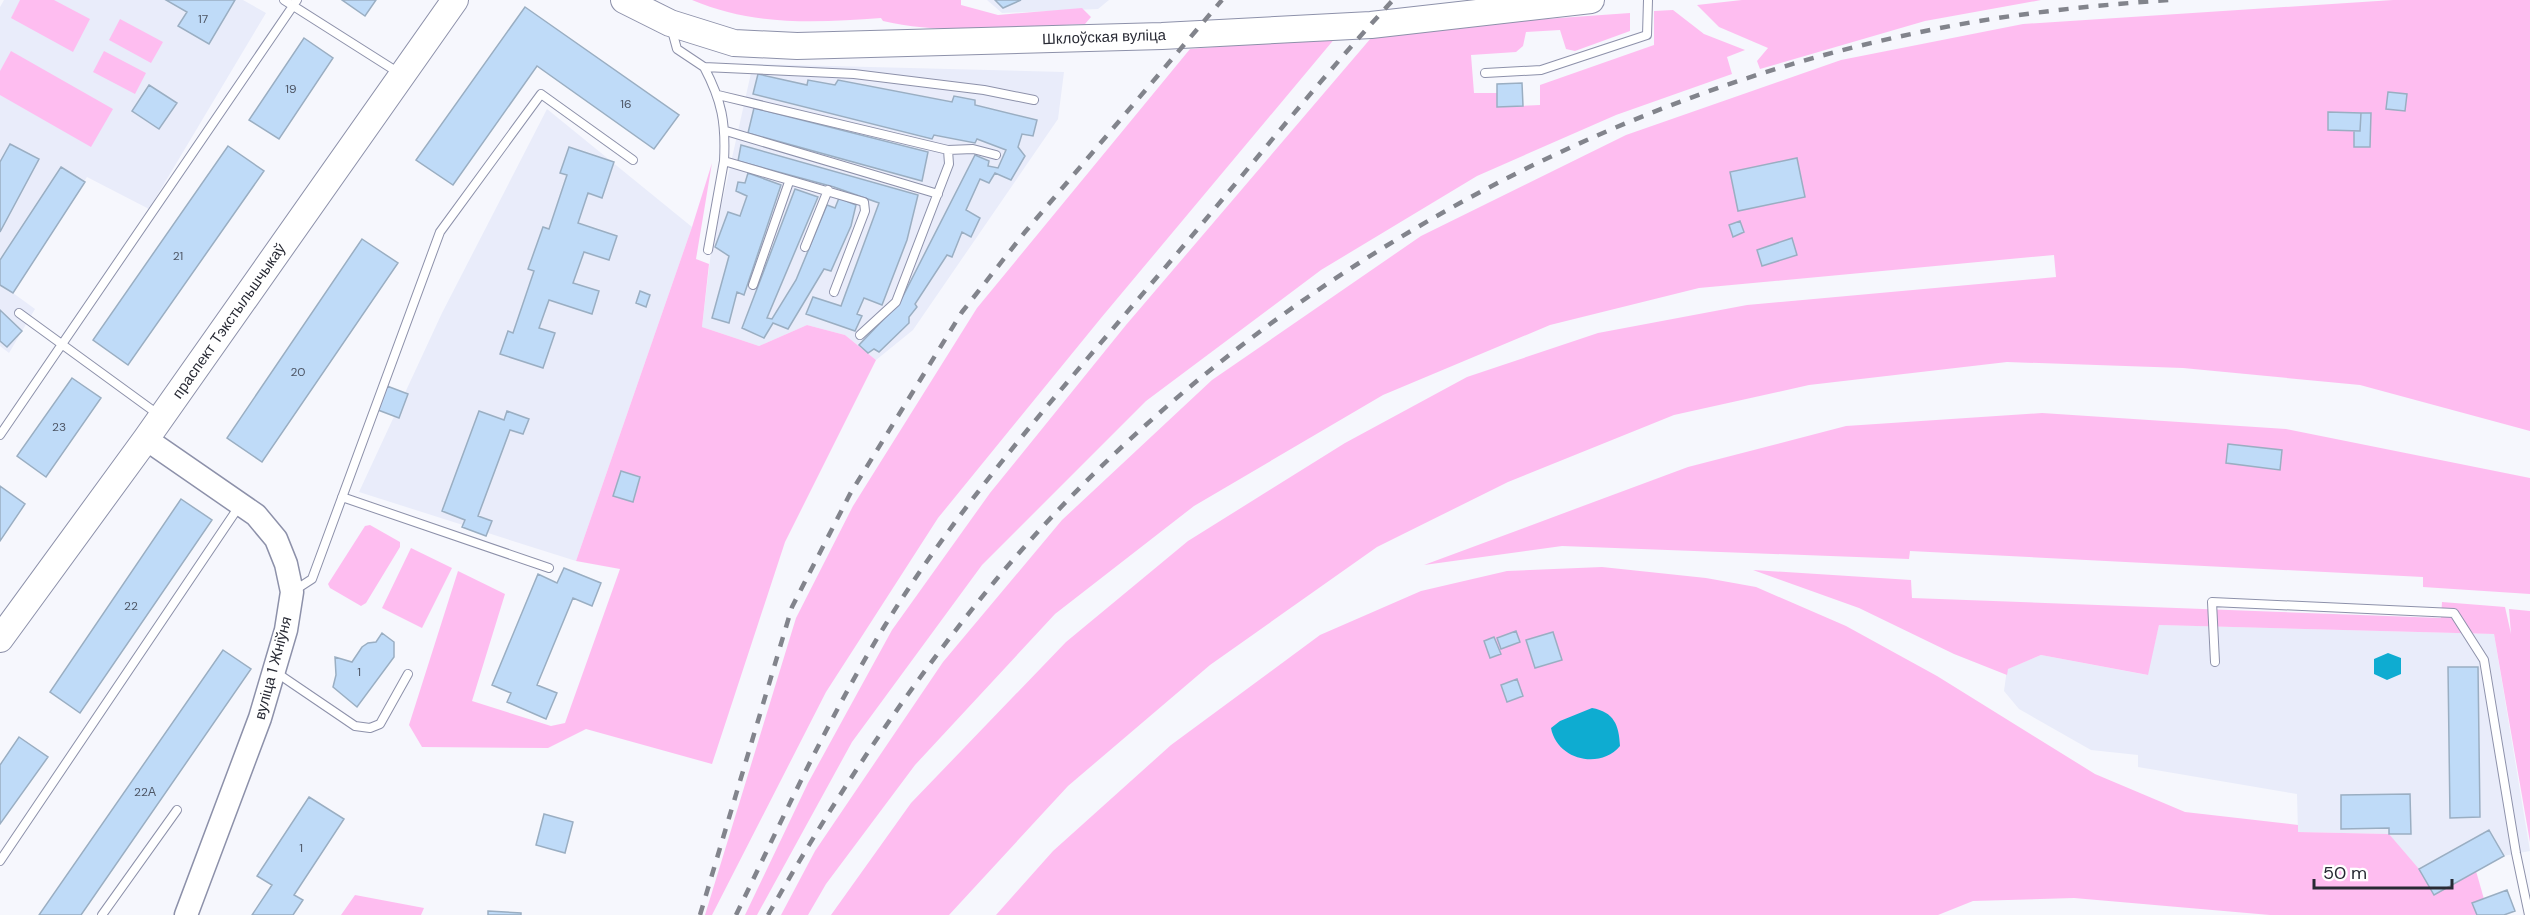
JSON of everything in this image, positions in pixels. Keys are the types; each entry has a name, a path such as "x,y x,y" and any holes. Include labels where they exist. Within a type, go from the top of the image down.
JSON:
{"main road":[{"name":"праспект Тэкстыльшчыкаў","path":"0,639 146,440 455,0"},
{"name":"Шклоўская вуліца","path":"624,0 670,23 734,43 797,46 1162,36 1371,25 1591,0"},
{"name":"вуліца 1 Жніўня","path":"146,440 256,515 276,539 286,564 292,592 286,630 260,718 186,915"}],"lane":[{"path":"284,0 295,3 402,75"},
{"path":"1485,73 1541,70 1647,35 1648,0"},
{"path":"0,435 64,345 295,3"},
{"path":"670,23 676,49 704,67 854,74 984,90 1035,100"},
{"path":"704,67 718,95 726,131 724,161 708,250"},
{"path":"292,592 312,579 440,232 541,94 633,160"},
{"path":"718,95 948,150 972,149 996,155"},
{"path":"726,131 938,194"},
{"path":"860,335 896,302 949,164 948,150"},
{"path":"724,161 789,182 828,190 864,202 865,211 834,292"},
{"path":"753,285 789,182"},
{"path":"805,248 828,190"},
{"path":"19,313 162,417"},
{"path":"342,497 549,568"},
{"path":"0,861 240,504"},
{"path":"2215,662 2212,602 2454,613 2484,660 2516,853 2529,915"},
{"path":"274,671 355,726 370,728 380,724 408,674"},
{"path":"102,915 177,810"}],"shaded area":[{"path":"4,0 243,0 266,13 149,209 87,177 13,293 35,309 9,353 0,346 0,7"},
{"path":"20,0 54,0 90,19 73,52 11,18"},
{"path":"692,0 961,0 961,5 998,15 1082,8 1091,17 1085,24 983,29 931,28 906,26 883,21 881,18 785,21 738,14"},
{"path":"987,0 1109,0 1098,9 1002,13"},
{"path":"1742,0 2041,0 1925,21 1760,69 1757,61 1768,48 1719,27 1697,5"},
{"path":"2393,0 2530,0 2530,431 2360,385 2183,368 2007,362 1809,385 1674,415 1508,482 1377,547 1210,665 1068,786 949,915 831,915 911,803 1066,642 1188,541 1345,443 1467,377 1598,333 1747,305 2056,277 2054,255 1699,288 1550,325 1383,395 1194,506 1055,614 915,765 826,884 808,915 781,915 815,851 943,662 1062,520 1212,380 1421,236 1626,135 1841,60 2023,24"},
{"path":"1673,10 1704,34 1745,50 1727,57 1732,74 1616,115 1477,176 1321,270 1146,401 982,565 852,742 757,915 745,915 808,783 892,630 990,493 1126,325 1377,31 1630,13 1630,31 1575,51 1566,49 1560,30 1526,32 1523,46 1516,52 1471,55 1474,93 1497,93 1498,107 1540,105 1540,85 1654,45 1654,11"},
{"path":"120,19 163,42 151,63 109,40"},
{"path":"1336,37 1101,318 938,518 826,692 712,915 705,915 796,618 853,506 977,308 1190,49"},
{"path":"11,51 113,109 91,147 0,95 0,71"},
{"path":"104,51 146,73 135,94 93,72"},
{"path":"753,64 1064,72 1058,119 913,330 876,360 845,335 807,325 759,346 702,327 711,252"},
{"path":"547,109 692,227 576,561 359,492 442,313"},
{"path":"712,163 696,259 709,264 702,327 759,346 807,325 845,335 876,360 785,542 712,764 586,729 548,748 422,747 409,725 458,571 505,594 472,701 551,726 565,723 620,569 576,561"},
{"path":"2042,413 2286,429 2530,478 2530,594 2423,587 2423,577 1910,551 1909,559 1562,546 1424,565 1688,467 1846,426"},
{"path":"370,525 400,542 400,547 366,603 361,606 330,588 328,584 365,526"},
{"path":"411,548 452,568 422,628 382,608"},
{"path":"1602,567 1706,578 1756,587 1846,626 1937,676 2095,774 2185,812 2298,825 2298,832 2389,834 2419,869 2434,895 2476,871 2484,899 2477,915 2270,915 2074,898 1973,901 1938,915 996,915 1053,851 1171,745 1320,635 1421,591 1507,571"},
{"path":"1753,570 1911,580 1912,598 2441,618 2442,602 2505,607 2511,634 2509,609 2530,611 2530,842 2494,634 2159,625 2148,675 2041,655 2008,669 2007,675 1954,654 1859,608"},
{"path":"2159,625 2494,634 2530,851 2503,856 2434,895 2389,834 2298,832 2297,794 2138,767 2138,755 2091,750 2019,709 2004,691 2007,669 2041,655 2147,675"},
{"path":"355,895 424,908 421,915 341,915"}],"water":[{"path":"2388,653 2401,658 2401,674 2387,680 2374,674 2374,659"},
{"path":"1592,708 1606,713 1614,721 1620,746 1602,758 1580,758 1562,748 1551,728 1560,721"}],"building":[{"path":"166,0 235,0 209,44 178,26 187,12"},
{"path":"342,0 376,0 365,16"},
{"path":"995,0 1021,0 1003,8"},
{"path":"525,7 679,115 654,149 537,66 453,185 416,160"},
{"path":"304,38 333,58 279,139 249,120"},
{"path":"758,74 807,85 808,80 835,85 838,80 952,102 954,96 975,100 975,105 1037,120 1033,136 1022,134 1018,147 1025,156 1011,180 995,173 989,183 980,179 966,210 980,218 971,237 962,232 952,257 947,255 915,304 917,307 909,317 909,323 879,352 874,349 868,353 859,345 900,302 975,155 989,161 988,166 998,168 1006,150 977,139 975,143 934,135 932,139 753,94"},
{"path":"1522,83 1523,106 1497,107 1497,84"},
{"path":"149,85 177,103 159,129 132,111"},
{"path":"2388,92 2407,94 2405,111 2386,109"},
{"path":"754,108 928,152 922,181 748,133"},
{"path":"2328,112 2361,113 2360,131 2328,130"},
{"path":"2361,113 2371,113 2370,147 2354,147 2354,131 2360,131"},
{"path":"10,144 39,159 0,232 0,162"},
{"path":"741,145 918,195 907,240 882,305 864,298 857,314 862,316 855,331 806,314 813,297 841,306 879,203 834,187 738,161"},
{"path":"228,146 264,171 128,365 93,340"},
{"path":"569,147 614,162 602,198 588,193 578,223 617,236 609,260 584,252 573,283 599,291 592,314 549,300 539,328 555,333 543,368 500,354 508,331 513,333 534,271 528,269 543,227 549,229 567,175 560,173"},
{"path":"1797,158 1805,197 1738,211 1730,172"},
{"path":"61,167 85,182 13,293 0,285 0,260"},
{"path":"748,173 781,185 744,295 737,292 729,323 712,318 729,256 715,247 728,212 740,216 747,196 736,191 738,182 745,183"},
{"path":"795,189 818,197 767,318 772,319 796,280 827,205 835,208 839,198 856,205 851,226 831,271 824,269 788,329 773,323 764,338 742,328"},
{"path":"1740,221 1744,232 1733,237 1729,225"},
{"path":"1792,238 1797,255 1762,266 1757,250"},
{"path":"362,239 398,263 262,462 227,438"},
{"path":"640,291 650,295 646,307 636,303"},
{"path":"0,310 22,331 7,347 0,341"},
{"path":"72,378 101,398 46,477 17,456"},
{"path":"387,386 408,394 399,418 378,410"},
{"path":"479,411 504,420 507,411 529,419 523,434 510,430 478,516 492,521 486,536 462,527 465,520 442,511"},
{"path":"2228,444 2282,450 2280,470 2226,463"},
{"path":"621,471 640,477 633,502 613,496"},
{"path":"0,486 25,504 0,541"},
{"path":"181,499 212,520 80,713 50,692"},
{"path":"564,568 601,583 592,606 573,598 537,685 557,693 546,719 507,702 511,693 492,685 538,574 557,583"},
{"path":"1516,631 1520,642 1501,649 1497,638"},
{"path":"1553,632 1562,660 1535,668 1526,640"},
{"path":"382,633 394,642 394,657 357,707 333,687 336,675 335,657 352,662 362,647 376,642"},
{"path":"1494,637 1501,654 1490,658 1484,641"},
{"path":"223,650 251,669 81,915 39,915"},
{"path":"2448,667 2478,667 2480,817 2450,818"},
{"path":"1517,679 1523,696 1507,702 1501,685"},
{"path":"19,737 48,757 0,824 0,765"},
{"path":"2410,794 2411,834 2389,834 2389,828 2341,829 2341,795"},
{"path":"309,797 344,819 294,895 303,900 293,915 252,915 272,885 257,876"},
{"path":"544,814 573,822 565,853 536,845"},
{"path":"2489,830 2504,856 2434,895 2419,869"},
{"path":"2507,890 2515,911 2504,915 2477,915 2472,903"},
{"path":"488,911 521,913 521,915 488,915"}],"railway":[{"path":"700,915 792,607 850,494 962,312 1025,232 1222,0"},
{"path":"736,915 807,769 863,662 914,580 946,535 979,490 1049,404 1303,102 1393,0"},
{"path":"768,915 793,871 874,743 933,660 995,581 1086,482 1186,390 1295,306 1410,231 1532,166 1657,110 1786,66 1916,33 2042,12 2169,0"}]}
